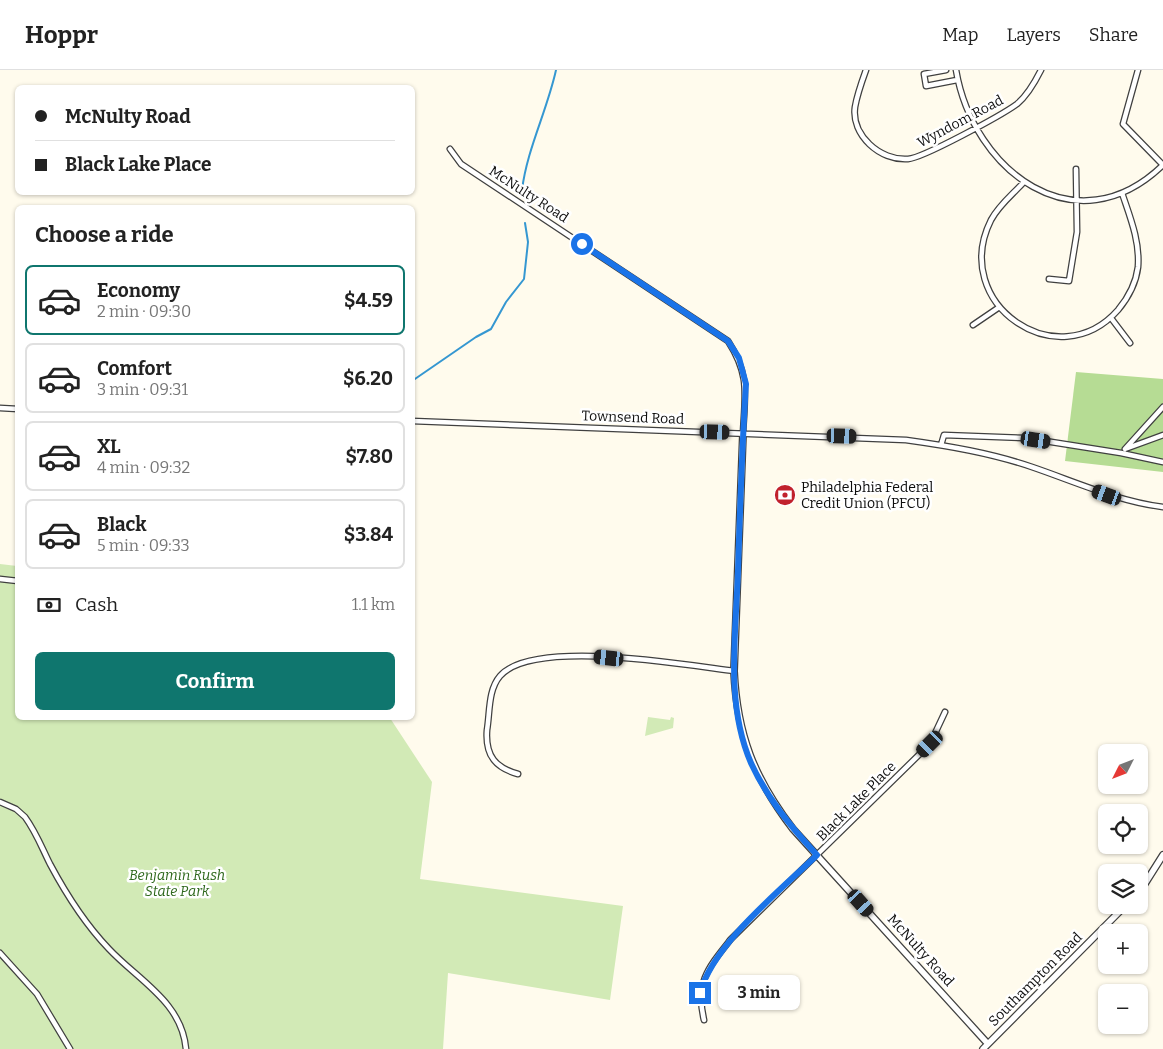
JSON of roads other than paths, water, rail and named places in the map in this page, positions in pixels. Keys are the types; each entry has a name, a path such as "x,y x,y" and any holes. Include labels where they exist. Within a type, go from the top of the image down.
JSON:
{"street":[{"name":"Wyndom Road","path":"866,70 855,106 857,125 868,143 882,154 902,159 918,156 1018,103 1034,84 1041,70"},
{"path":"946,70 924,74 926,86 957,80"},
{"path":"956,70 957,80 975,127 995,156 1023,183 1043,192 1078,200 1104,198 1122,193 1142,182 1163,165 1123,124 1138,70"},
{"name":"McNulty Road","path":"450,149 458,161 466,167 728,341 739,358 746,384 734,671 736,702 751,762 774,805 793,829 993,1049"},
{"path":"1049,278 1069,281 1077,232 1078,200 1076,169"},
{"path":"1023,183 1001,205 984,235 983,273 991,296 998,308 1024,328 1043,334 1062,336 1096,328 1111,318 1129,294 1138,268 1138,248 1122,193"},
{"path":"973,325 998,308"},
{"path":"1111,318 1130,343"},
{"path":"1123,451 1163,407"},
{"path":"0,408 15,409"},
{"name":"Townsend Road","path":"415,421 896,439 981,452 1032,467 1132,502 1163,506"},
{"path":"941,445 944,435 1026,438 1123,451 1163,462"},
{"path":"1123,451 1163,435"},
{"path":"0,579 15,581"},
{"path":"518,774 504,770 496,764 489,752 487,734 492,688 500,676 510,668 527,660 555,656 595,656 734,671"},
{"name":"Black Lake Place","path":"704,1020 699,1000 700,993 704,980 715,959 731,939 930,744 945,712"},
{"path":"0,802 16,809 25,817 40,841 53,870 88,924 109,949 168,1003 181,1025 186,1049"},
{"path":"1148,878 1163,854"},
{"name":"Southampton Road","path":"983,1049 1117,914"},
{"path":"0,953 37,994 70,1049"}],"waterway":[{"path":"522,190 528,160 556,70"},
{"path":"415,379 476,337 491,329 506,302 524,279 528,242 525,223"}],"place":[{"name":"Philadelphia Federal Credit Union (PFCU)","path":"785,495"}],"park label":[{"name":"Benjamin Rush State Park","path":"177,884"}]}
